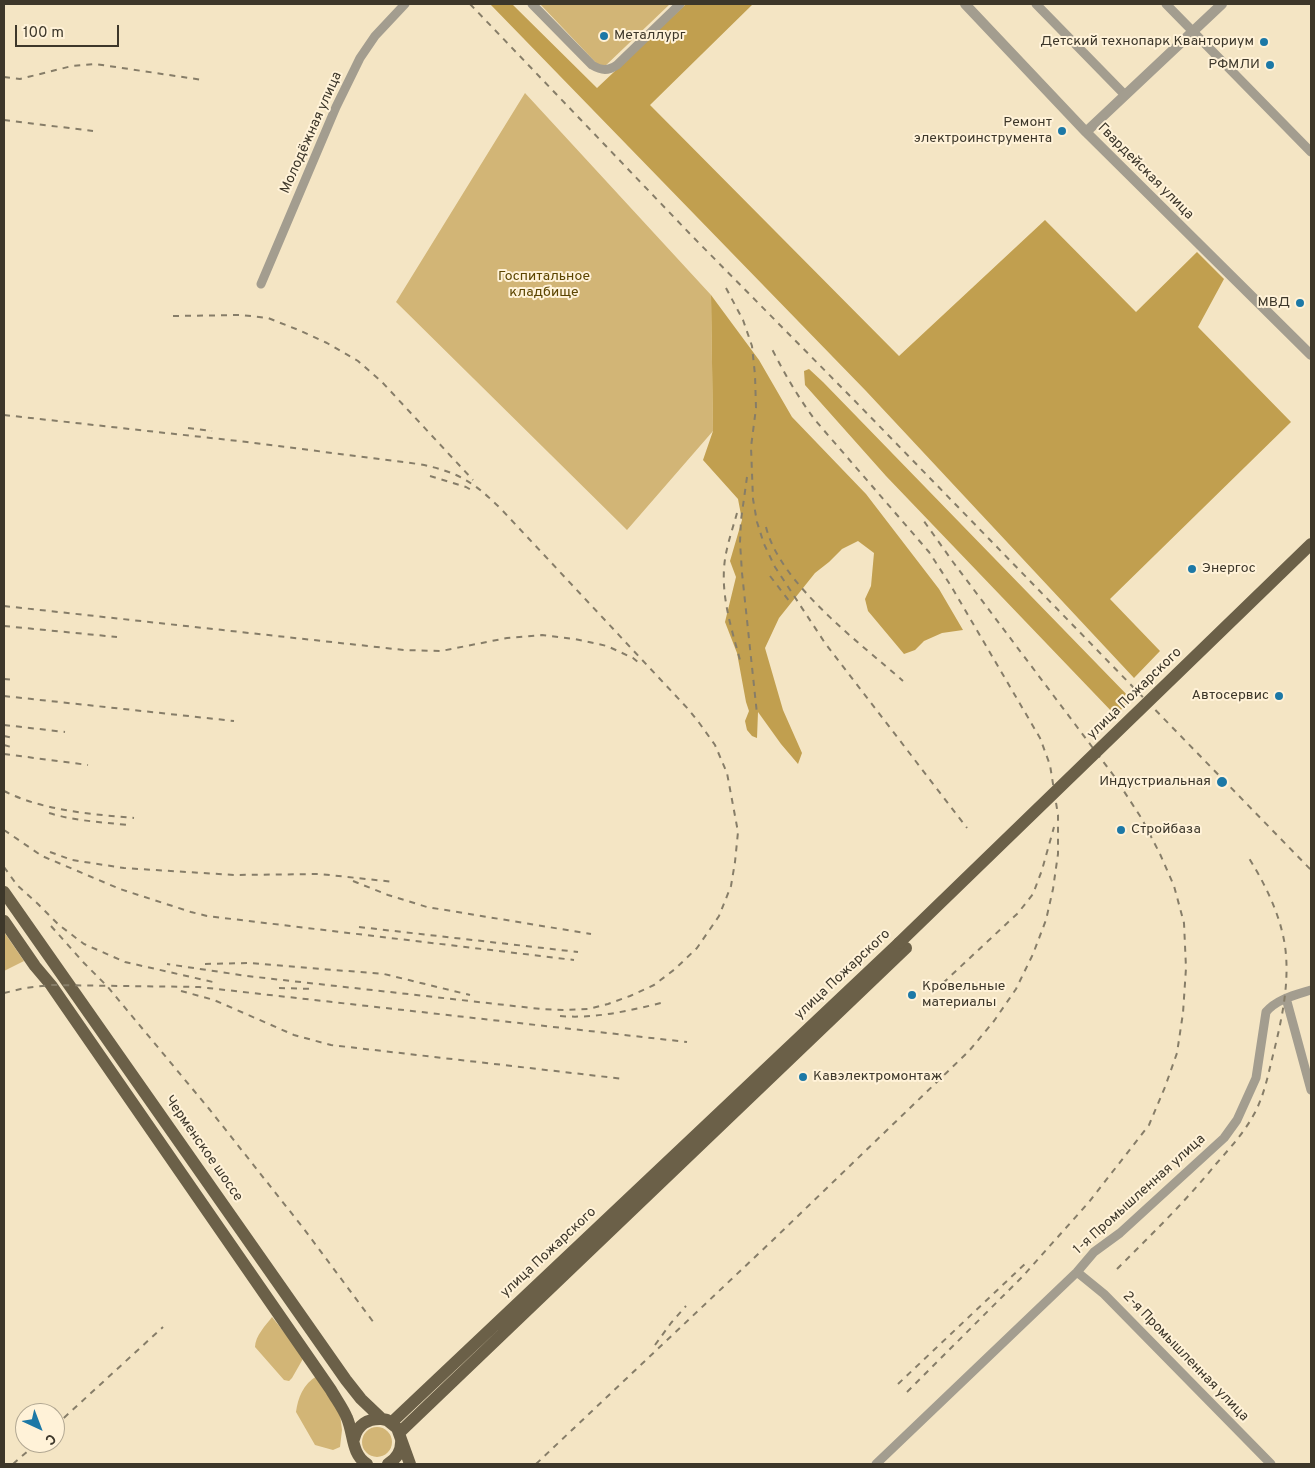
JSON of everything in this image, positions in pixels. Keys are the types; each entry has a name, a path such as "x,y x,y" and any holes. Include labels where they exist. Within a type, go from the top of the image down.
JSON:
{"main road":[{"name":"улица Пожарского","path":"903,945 1311,544"},
{"name":"улица Пожарского","path":"393,1428 1311,555"},
{"name":"Черменское шоссе","path":"4,892 346,1380 361,1399 393,1428 410,1464"},
{"path":"4,921 34,966 51,985 331,1390 347,1418 354,1439 355,1451 363,1463"},
{"path":"354,1439 359,1428 371,1419 393,1428 400,1451 397,1457 388,1464"}],"street":[{"name":"Молодёжная улица","path":"261,284 336,107 360,58 375,36 405,4"},
{"path":"532,4 592,65 605,70 617,65 680,4"},
{"name":"Гвардейская улица","path":"965,4 1086,132 1311,355"},
{"path":"1036,4 1125,95"},
{"path":"1166,4 1311,152"},
{"path":"1086,132 1222,4"},
{"name":"1-я Промышленная улица","path":"876,1464 1077,1272 1094,1252 1126,1227 1224,1138 1237,1120 1256,1078 1266,1012 1286,998 1311,990"},
{"path":"1286,998 1311,1090"},
{"name":"2-я Промышленная улица","path":"1077,1272 1104,1294 1270,1464"}],"green space":[{"name":"Металлург","path":"540,4 670,4 602,69"},
{"name":"Госпитальное кладбище","path":"525,93 711,295 713,431 627,530 396,302"},
{"path":"4,932 24,961 4,971"},
{"path":"272,1317 304,1357 289,1381 284,1380 255,1347 259,1335"},
{"path":"317,1376 340,1414 342,1430 340,1447 333,1450 315,1445 296,1412 302,1392 308,1383"},
{"path":"377,1427 388,1431 392,1442 388,1453 377,1457 366,1453 362,1442 366,1431"}],"shaded area":[{"path":"490,4 512,4 597,88 686,4 753,4 650,105 899,356 1045,220 1136,312 1197,252 1224,279 1198,327 1291,422 1110,599 1160,651 1134,678 866,391"},
{"path":"711,295 759,360 792,417 866,494 939,589 963,630 942,633 924,641 915,650 904,654 868,611 865,599 871,586 874,553 858,541 842,549 815,573 779,618 765,648 783,710 802,753 798,764 758,712 757,738 752,736 747,730 745,721 749,711 737,653 725,622 736,577 730,561 742,520 738,499 703,460 713,431"},
{"path":"809,369 1132,700 1115,715 886,476 805,385 804,371"}],"railway":[{"path":"470,4 692,236 1311,870"},
{"path":"4,77 20,79 72,66 95,64 203,80"},
{"path":"4,120 93,131"},
{"path":"726,288 743,320 752,346 756,408 751,447 753,499 757,522 764,544 775,567 825,643 967,828"},
{"path":"173,316 241,315 268,318 327,343 358,361 382,382 473,480"},
{"path":"536,1464 969,1051 994,1021 1016,989 1033,954 1046,920 1053,889 1058,854 1058,815 1050,765 1040,738 929,552 815,420 792,385 771,347"},
{"path":"4,415 247,442 418,464 454,474 483,492 502,510 689,710 715,745 727,773 738,832 731,886 719,916 697,948 675,969 654,985 608,1004 588,1009 541,1009 247,976 167,964"},
{"path":"188,428 212,431"},
{"path":"430,476 466,487 475,492"},
{"path":"747,477 740,542 757,714"},
{"path":"737,513 726,555 724,581 729,617 741,664"},
{"path":"907,1392 1023,1276 1089,1202 1149,1125 1177,1053 1183,1013 1186,968 1184,923 1174,886 1142,819 1114,776 921,517"},
{"path":"766,527 774,548 787,570 804,591 844,631 903,681"},
{"path":"770,576 790,602"},
{"path":"4,606 404,650 441,651 507,638 542,635 575,639 607,646 633,658 639,663"},
{"path":"4,626 117,637"},
{"path":"4,679 14,680"},
{"path":"4,696 234,721"},
{"path":"4,725 65,732"},
{"path":"4,736 13,738"},
{"path":"4,745 11,747"},
{"path":"4,754 88,765"},
{"path":"4,791 19,798 51,807 134,818"},
{"path":"49,813 78,820 128,825"},
{"path":"943,983 1018,913 1033,894 1054,827"},
{"path":"4,830 42,856 120,889 207,916 574,960"},
{"path":"50,852 72,860 124,868 235,875 320,874 394,882"},
{"path":"1117,1269 1180,1205 1231,1147 1249,1123 1263,1094 1282,1014 1286,987 1286,960 1283,934 1275,910 1265,887 1247,855"},
{"path":"4,867 17,885 59,925 84,944 125,962 213,982"},
{"path":"353,881 388,895 427,907 591,934"},
{"path":"51,926 107,986 210,1110 304,1229 374,1323"},
{"path":"359,927 578,952"},
{"path":"205,964 249,963 384,974 470,995"},
{"path":"4,993 51,985 199,987 687,1042"},
{"path":"279,988 314,989"},
{"path":"181,991 214,1000 294,1035 331,1045 624,1079"},
{"path":"560,1016 598,1015 661,1003"},
{"path":"898,1384 1028,1261"},
{"path":"655,1345 686,1306"},
{"path":"65,1417 163,1327"},
{"path":"13,1464 26,1453"}],"place":[{"name":"Металлург","path":"604,36"},
{"name":"Детский технопарк Кванториум","path":"1264,42"},
{"name":"РФМЛИ","path":"1270,65"},
{"name":"Ремонт электроинструмента","path":"1062,131"},
{"name":"МВД","path":"1300,303"},
{"name":"Энергос","path":"1192,569"},
{"name":"Автосервис","path":"1279,696"},
{"name":"Индустриальная","path":"1222,782"},
{"name":"Стройбаза","path":"1121,830"},
{"name":"Кровельные материалы","path":"912,995"},
{"name":"Кавэлектромонтаж","path":"803,1077"}]}
